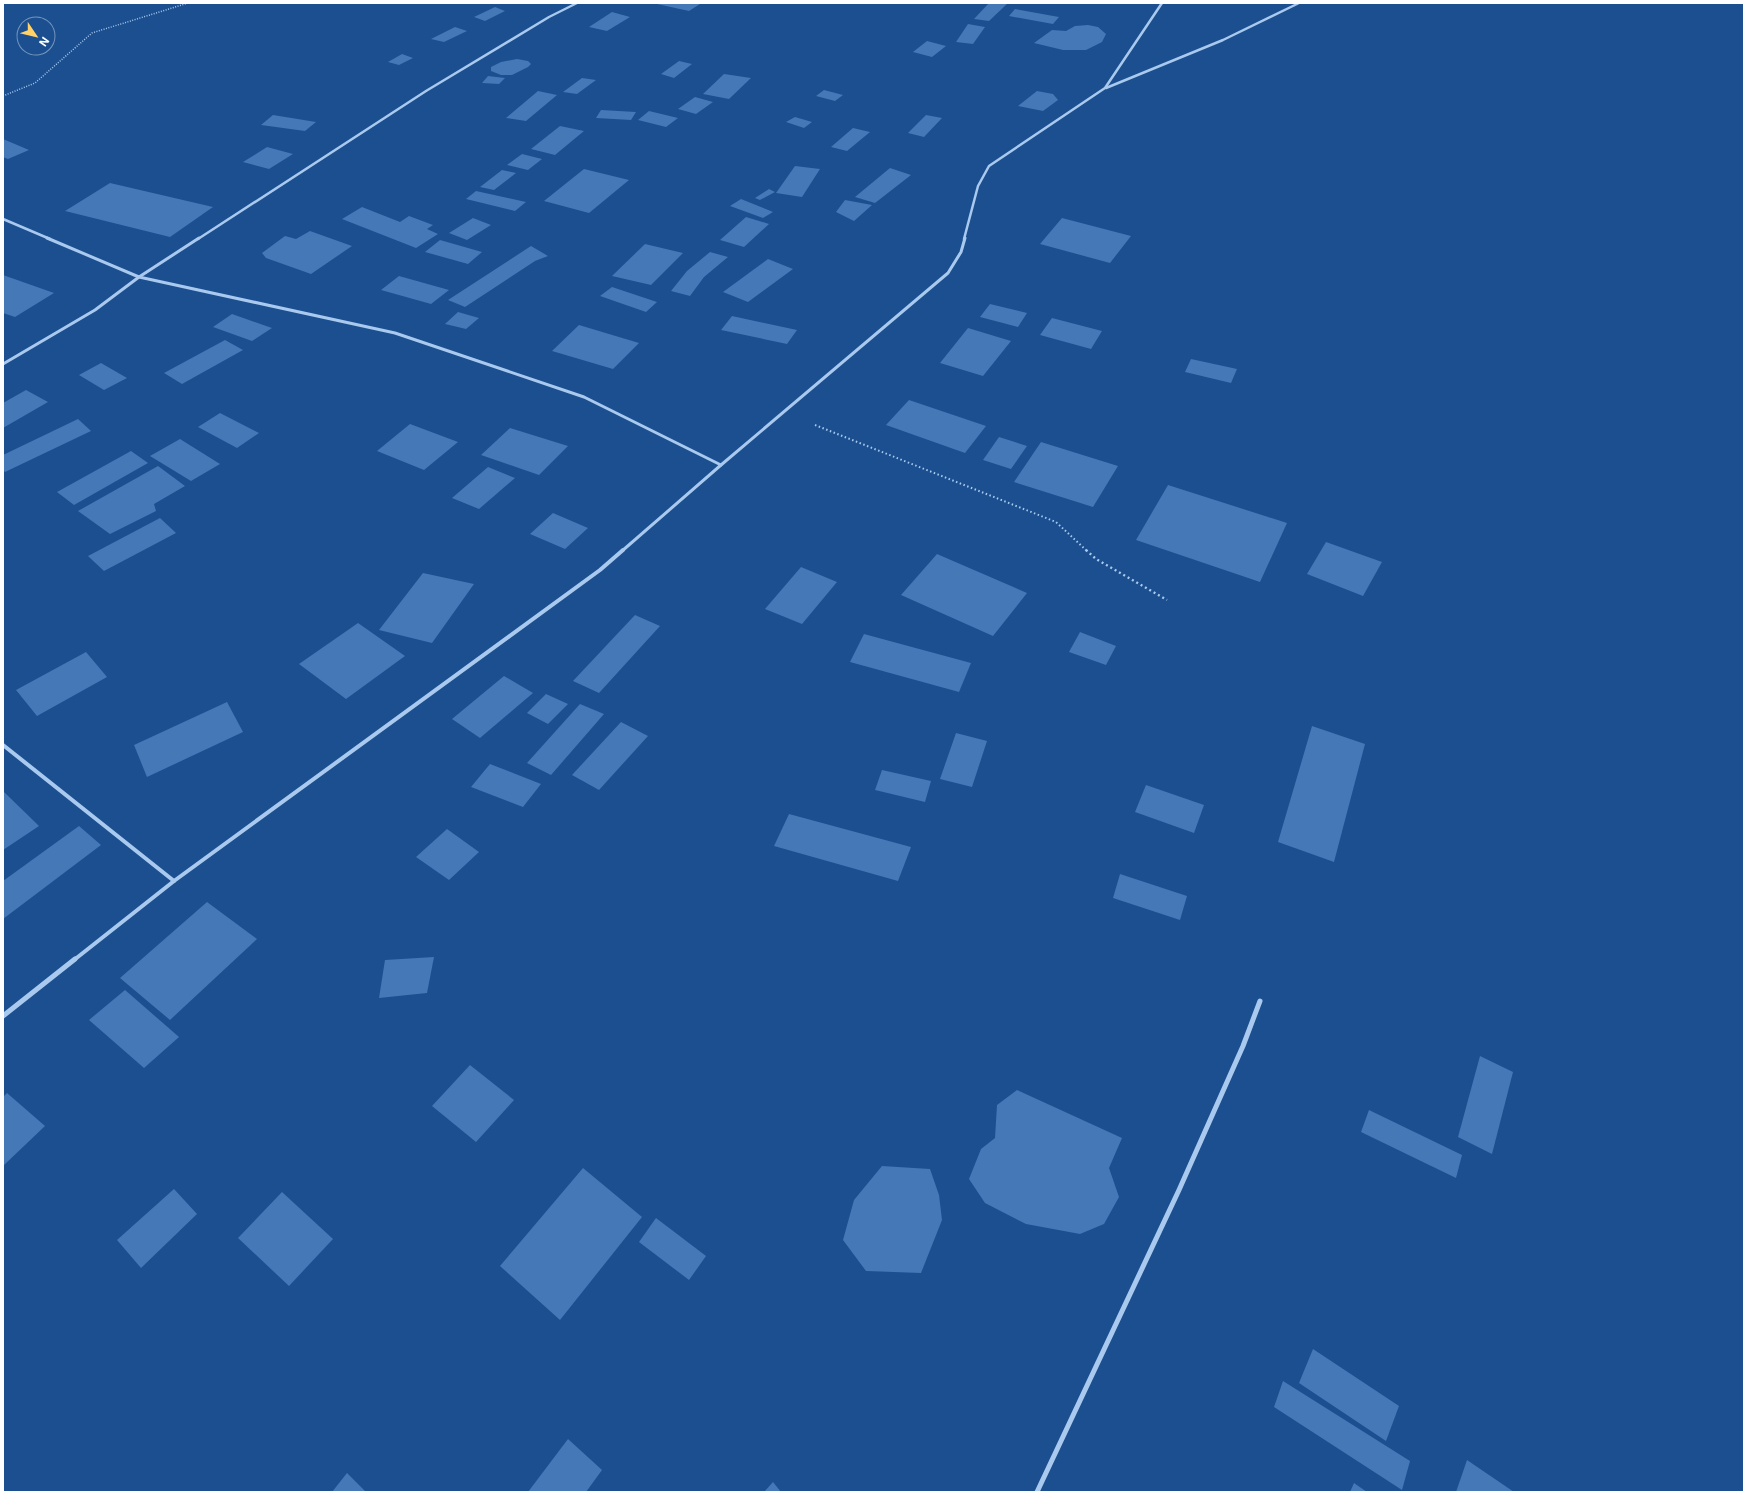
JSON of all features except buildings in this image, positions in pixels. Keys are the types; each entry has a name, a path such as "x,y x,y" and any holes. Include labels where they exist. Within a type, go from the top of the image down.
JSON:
{"street":[{"path":"3,364 95,310 139,276 426,91 549,17 577,3"},
{"path":"1105,88 1162,3"},
{"path":"3,1016 174,881 600,570 721,465 948,273 961,252 978,186 989,166 1105,88 1223,40 1294,7 1299,3"},
{"path":"3,219 139,276 395,333 584,397 721,465"},
{"path":"3,745 174,881"},
{"path":"1037,1492 1175,1197 1243,1046 1260,1000"}],"path":[{"path":"3,96 35,83 92,33 188,3"},
{"path":"783,413 1056,522 1096,559 1167,600"}]}
